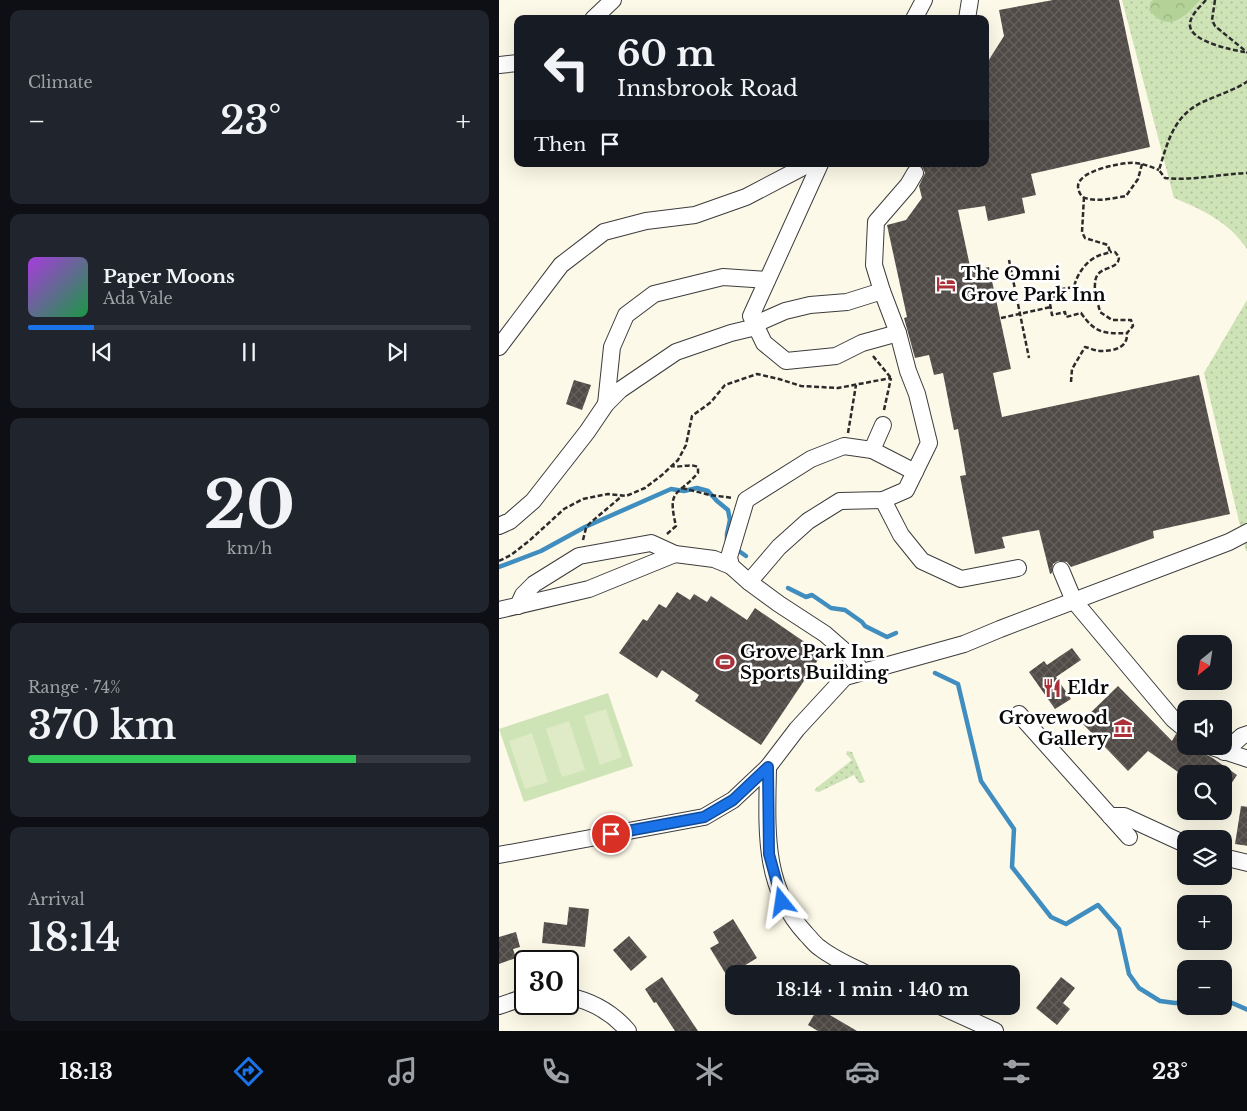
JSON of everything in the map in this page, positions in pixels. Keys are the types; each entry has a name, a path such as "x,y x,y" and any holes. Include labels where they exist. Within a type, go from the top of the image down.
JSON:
{"street":[{"path":"597,15 613,0"},
{"path":"917,15 924,0"},
{"path":"968,15 970,0"},
{"path":"499,65 514,63"},
{"path":"499,346 561,265 604,232 646,221 695,215 746,197 803,167"},
{"path":"819,167 751,316 764,343 786,361 836,356 862,343 898,333"},
{"path":"749,582 779,547 808,521 840,501 883,500 906,490 929,443 924,419 898,333 874,265 876,222 909,185 915,172"},
{"path":"606,404 612,347 626,314 654,294 723,277 767,280"},
{"path":"499,526 510,521 533,501 587,432 606,404 620,390 676,352 731,332 756,326 760,322 785,311 810,304 847,302 882,291"},
{"path":"871,450 883,426"},
{"path":"730,562 734,540 746,500 811,458 846,447 871,450 915,472"},
{"path":"883,500 901,535 922,561 961,579 1018,568"},
{"path":"499,855 704,817 733,800 768,767 797,729 845,677 964,644 1229,542 1247,532"},
{"path":"517,606 523,595 534,584 579,556 651,543 675,554 730,562 749,582 825,634 848,654 863,672"},
{"path":"499,610 589,589 675,554"},
{"path":"1061,570 1074,601 1177,722"},
{"path":"1019,714 1129,838"},
{"path":"1232,741 1247,734"},
{"path":"1232,754 1247,759"},
{"path":"768,767 769,854 782,902 799,927 818,947 848,965"},
{"path":"1110,816 1124,816 1177,840"},
{"path":"1232,859 1247,863"},
{"path":"579,1000 596,1005 612,1016 627,1031"},
{"path":"499,1006 514,1001"},
{"path":"960,1015 995,1031"}],"path":[{"path":"1206,0 1193,16 1190,26 1192,32 1225,49 1246,52"},
{"path":"1215,0 1212,20 1215,26 1246,52"},
{"path":"1159,170 1167,143 1177,122 1201,102 1247,81"},
{"path":"1142,164 1138,179 1126,196 1093,199 1084,197 1079,193 1078,186 1081,179 1087,174 1129,163 1142,164 1159,170 1165,178 1180,180 1247,173"},
{"path":"1084,197 1082,232 1085,238 1109,245 1110,252"},
{"path":"1071,382 1072,369 1085,347 1099,351 1122,347 1125,344 1127,333 1133,326 1131,320 1117,321 1100,312 1095,282 1098,274 1111,266 1117,265 1119,262 1119,257 1115,252 1101,254 1090,261 1076,278 1074,286 1062,290 1063,295 1049,298 1052,315 1065,312 1067,317 1081,313 1088,323 1102,332 1127,333"},
{"path":"1009,260 1029,358"},
{"path":"1001,318 1051,307"},
{"path":"862,343 891,378"},
{"path":"586,528 622,496 645,488 678,460 686,445 692,416 711,402 725,385 757,374 801,386 838,388 891,378"},
{"path":"885,407 891,378"},
{"path":"846,447 856,385"},
{"path":"672,466 692,465 698,467 698,473 683,488 676,492 673,500 676,526"},
{"path":"683,488 712,495"},
{"path":"499,561 511,555 529,541 564,509 583,499 608,494 622,496"}],"green space":[{"path":"1122,0 1247,0 1247,249 1224,224 1205,212 1174,198"},
{"path":"1153,0 1200,0 1183,17 1170,22 1156,17 1149,10"},
{"path":"1247,300 1248,551 1246,551 1204,373"},
{"path":"608,693 633,766 524,802 499,729"},
{"path":"606,709 622,757 600,765 584,716"},
{"path":"569,721 585,770 562,777 546,729"},
{"path":"532,733 548,782 525,789 509,741"},
{"path":"847,751 852,752 865,782 859,783 854,775 819,792 815,791 815,789 852,760 846,754"}],"building":[{"name":"The Omni Grove Park Inn","path":"1053,0 1119,0 1150,147 1031,174 1036,195 1022,198 1025,213 988,221 985,206 958,210 971,271 989,267 1011,369 993,373 1002,417 1199,375 1230,514 1153,531 1154,538 1071,567 1067,562 1058,561 1053,564 1052,573 1050,574 1039,530 1002,537 1005,548 975,554 960,476 966,475 958,429 954,430 943,373 934,375 929,355 915,358 904,318 907,317 887,225 906,220 922,198 919,186 925,173 922,167 989,167 989,60 1004,36 999,10"},
{"path":"574,380 591,385 582,410 566,404"},
{"name":"Grove Park Inn Sports Building","path":"677,592 690,600 694,594 707,602 711,596 747,620 755,608 822,654 761,745 695,701 699,695 662,670 657,678 619,653 643,619 647,621 659,604 666,608"},
{"name":"Eldr","path":"1072,648 1081,660 1056,677 1071,699 1055,709 1029,672 1044,661 1047,665"},
{"name":"Grovewood Gallery","path":"1118,686 1172,741 1177,735 1177,755 1206,755 1223,765 1177,765 1177,771 1148,751 1128,771 1081,722"},
{"name":"Grovewood Gallery","path":"1232,772 1237,775 1232,782"},
{"path":"1241,806 1248,807 1248,846 1235,844"},
{"path":"569,907 589,909 585,947 542,943 544,922 567,925"},
{"path":"733,919 757,958 745,965 725,965 725,973 710,948 719,943 713,932"},
{"path":"516,932 520,947 513,949 514,959 499,964 499,937"},
{"path":"629,936 647,957 631,971 613,950"},
{"path":"662,977 698,1031 675,1031 656,1002 654,1003 645,989"},
{"path":"1061,977 1075,988 1063,1003 1070,1009 1057,1025 1036,1008"},
{"path":"814,1015 830,1015 857,1031 818,1031 808,1025"}],"waterway":[{"path":"499,567 541,551 585,527 671,489 684,491 697,488 708,491 728,510 730,520 727,541"},
{"path":"736,549 746,556"},
{"path":"788,588 806,597 812,595 831,608 845,610 865,626 887,637 896,633"},
{"path":"935,673 958,684 981,781 1014,829 1012,867 1051,917 1066,924 1098,905 1119,929 1129,974 1139,988 1160,1001 1177,1003"},
{"path":"1232,1003 1248,1010"}],"place":[{"name":"The Omni Grove Park Inn","path":"946,284"},
{"name":"Grove Park Inn Sports Building","path":"725,662"},
{"name":"Eldr","path":"1052,688"},
{"name":"Grovewood Gallery","path":"1123,728"}],"route":[{"path":"611,834 704,817 733,800 768,767 767,820 769,854 782,902"}]}
